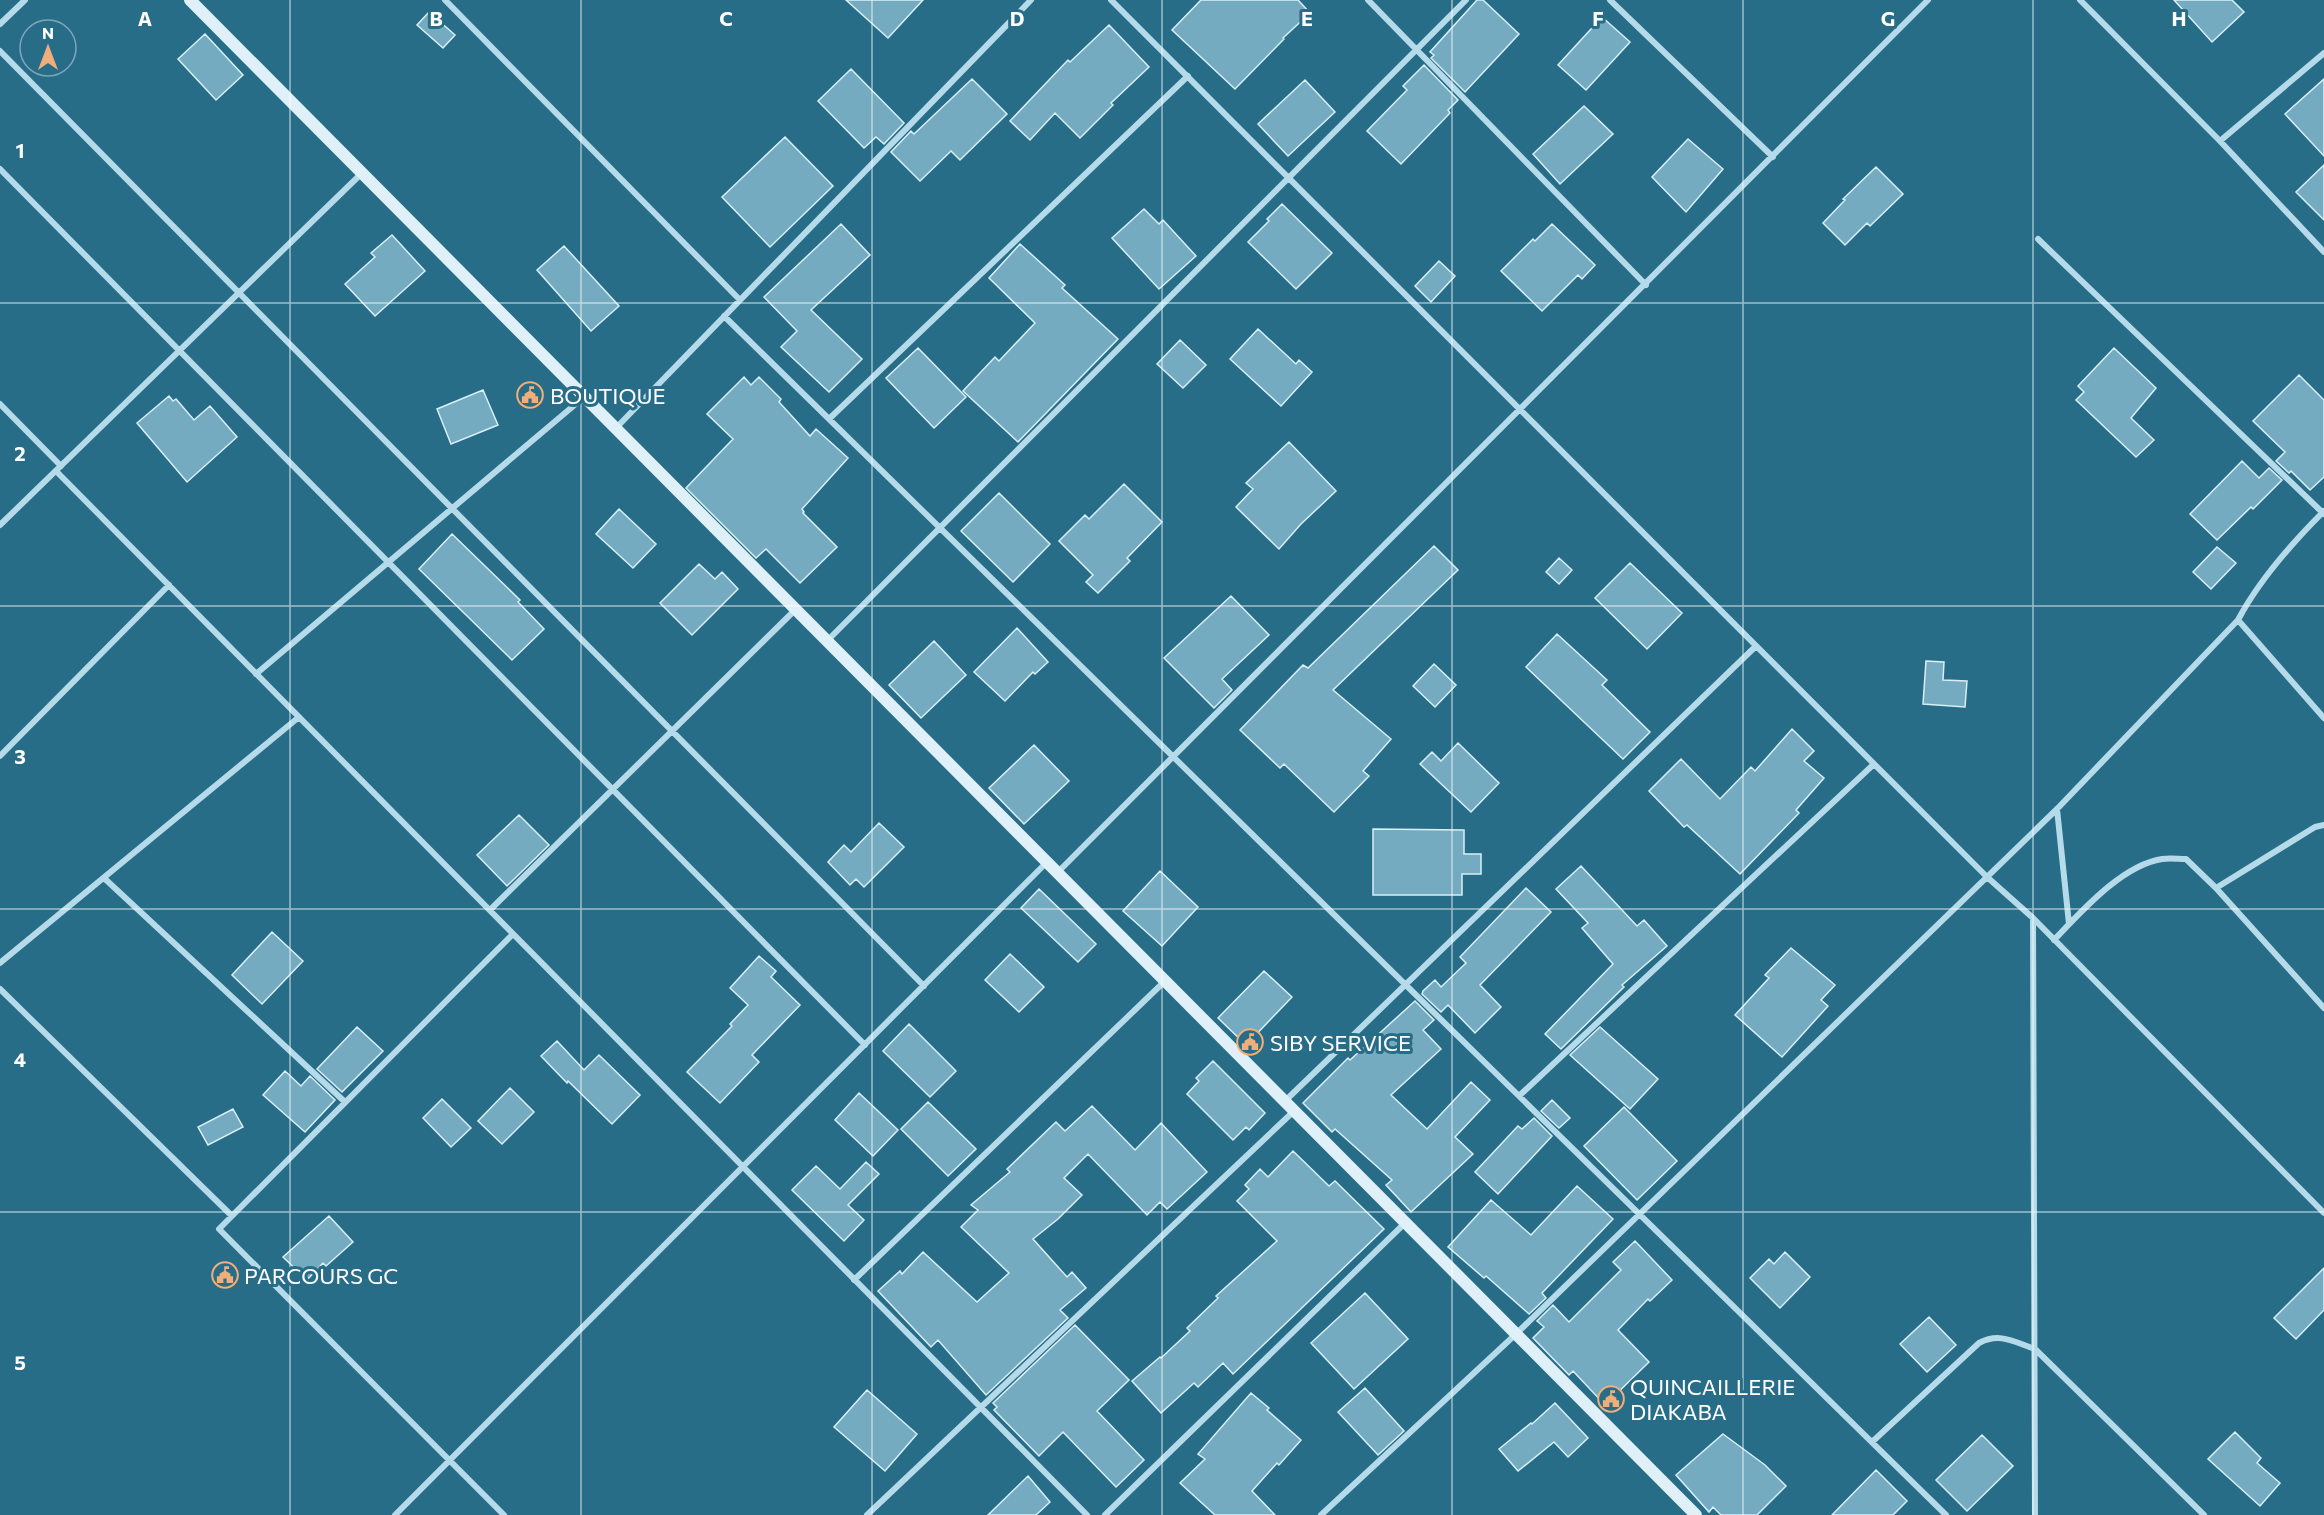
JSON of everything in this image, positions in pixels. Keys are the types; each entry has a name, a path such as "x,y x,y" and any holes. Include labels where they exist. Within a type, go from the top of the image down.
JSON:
{"street":[{"path":"0,24 25,0"},
{"path":"190,0 1696,1515"},
{"path":"445,0 740,300"},
{"path":"616,428 1032,0"},
{"path":"1111,0 1987,877 2032,918 2324,1213"},
{"path":"1368,0 1646,285"},
{"path":"827,641 1466,0"},
{"path":"1610,0 1773,157"},
{"path":"1057,873 1928,0"},
{"path":"2080,0 2220,141 2324,252"},
{"path":"0,51 924,986"},
{"path":"2220,141 2324,53"},
{"path":"829,419 1188,76"},
{"path":"0,169 865,1045"},
{"path":"0,525 362,173"},
{"path":"1321,1515 1516,1334 2056,809 2238,620 2249,600 2263,582 2323,512 2037,239"},
{"path":"724,316 1946,1515"},
{"path":"256,674 584,396"},
{"path":"0,404 168,585 1086,1515"},
{"path":"0,756 168,585"},
{"path":"490,910 796,609"},
{"path":"2238,620 2324,718"},
{"path":"867,1515 980,1408 1289,1106 1406,985 1756,646"},
{"path":"0,963 299,717"},
{"path":"1519,1096 1874,764"},
{"path":"2056,809 2069,924"},
{"path":"2216,888 2315,827 2324,825"},
{"path":"2054,940 2110,884 2139,867 2161,859 2186,859 2216,888 2324,1008"},
{"path":"395,1515 1047,862"},
{"path":"104,878 345,1102"},
{"path":"2032,918 2035,1515"},
{"path":"504,1515 219,1229 513,934"},
{"path":"854,1280 1165,981"},
{"path":"0,989 232,1216"},
{"path":"1105,1515 1405,1223"},
{"path":"1872,1442 1979,1343 1991,1337 2001,1337 2035,1349 2204,1515"}],"building":[{"path":"846,0 923,0 888,38"},
{"path":"1201,0 1298,0 1310,13 1235,89 1172,30"},
{"path":"1477,0 1483,0 1519,34 1465,92 1431,58 1434,55 1430,52"},
{"path":"2174,0 2232,0 2244,12 2212,42"},
{"path":"429,12 455,35 443,48 417,25"},
{"path":"1602,17 1630,42 1586,90 1558,65"},
{"path":"1109,25 1149,67 1111,103 1113,105 1080,138 1055,113 1030,140 1010,121 1068,60 1070,62"},
{"path":"205,34 243,75 216,100 178,59"},
{"path":"1424,65 1458,100 1448,110 1450,113 1401,164 1367,131 1407,90 1403,86"},
{"path":"851,69 904,123 884,144 876,137 864,148 818,101"},
{"path":"972,79 1007,114 960,160 951,151 920,181 891,152 911,131 914,134"},
{"path":"2324,79 2324,156 2285,114"},
{"path":"1305,80 1335,112 1288,156 1258,124"},
{"path":"1584,106 1613,134 1560,184 1533,154"},
{"path":"785,137 833,186 770,247 722,197"},
{"path":"1688,139 1723,169 1686,212 1652,177"},
{"path":"2324,165 2324,220 2296,192"},
{"path":"1876,167 1903,194 1870,226 1867,223 1845,245 1823,223 1845,200 1843,199"},
{"path":"1282,204 1332,253 1296,289 1248,242"},
{"path":"1144,209 1159,224 1163,220 1196,256 1159,289 1112,238"},
{"path":"841,224 870,255 811,310 862,359 829,392 781,347 797,331 764,297"},
{"path":"1552,224 1595,265 1582,279 1578,275 1542,311 1501,271 1533,239 1535,241"},
{"path":"392,235 425,271 375,316 345,284 375,257 371,253"},
{"path":"1020,244 1065,285 1062,288 1118,339 1018,442 963,391 995,357 999,361 1035,323 989,278"},
{"path":"564,246 619,306 591,331 537,270"},
{"path":"1439,261 1455,276 1431,302 1415,286"},
{"path":"1258,329 1296,364 1299,360 1312,372 1281,406 1230,359"},
{"path":"1180,340 1206,365 1183,388 1157,364"},
{"path":"918,348 966,397 934,428 886,378"},
{"path":"2114,348 2156,388 2131,418 2154,440 2136,457 2076,400 2084,392 2078,386"},
{"path":"2299,375 2324,400 2324,477 2310,490 2291,471 2289,473 2276,461 2285,452 2253,421"},
{"path":"744,377 751,385 759,377 781,399 779,402 810,436 816,429 848,458 802,509 803,513 837,547 800,583 766,549 756,558 686,488 733,439 707,414"},
{"path":"483,390 498,425 451,444 437,409"},
{"path":"169,396 173,401 176,399 194,420 210,406 237,437 187,482 137,423"},
{"path":"1289,442 1336,491 1301,524 1279,549 1236,507 1253,489 1246,483"},
{"path":"2242,461 2259,478 2269,468 2282,480 2217,540 2190,514"},
{"path":"1124,484 1162,522 1127,558 1130,561 1098,593 1086,582 1093,575 1059,541 1085,515 1089,519"},
{"path":"999,493 1050,544 1013,582 961,531"},
{"path":"619,509 656,544 633,568 596,534"},
{"path":"452,534 520,600 518,602 544,629 512,660 419,569"},
{"path":"1434,546 1458,570 1333,690 1391,739 1363,771 1369,776 1334,812 1284,764 1280,768 1240,730 1303,665 1308,668"},
{"path":"2217,547 2236,563 2211,589 2193,572"},
{"path":"1559,558 1572,570 1559,584 1546,572"},
{"path":"1630,563 1682,613 1647,649 1595,598"},
{"path":"699,564 715,579 722,572 738,589 692,635 660,603"},
{"path":"1231,596 1269,635 1222,679 1232,690 1214,708 1164,658"},
{"path":"1017,628 1048,662 1035,674 1033,672 1005,701 974,672"},
{"path":"1557,634 1607,680 1602,685 1650,732 1623,759 1526,667"},
{"path":"934,641 966,675 921,718 889,685"},
{"path":"1926,661 1944,662 1943,680 1967,681 1965,707 1923,704"},
{"path":"1434,664 1456,685 1435,707 1413,686"},
{"path":"1792,729 1814,751 1804,761 1824,778 1796,810 1799,813 1740,874 1687,825 1684,827 1649,791 1681,759 1720,799 1751,767 1755,771"},
{"path":"1458,743 1499,783 1471,812 1420,764 1432,752 1441,761"},
{"path":"1034,745 1069,781 1024,824 989,788"},
{"path":"519,815 549,845 507,886 477,855"},
{"path":"879,823 904,847 864,887 856,879 850,885 828,862 844,845 851,852"},
{"path":"1373,829 1464,830 1464,854 1481,854 1481,874 1462,874 1462,895 1373,895"},
{"path":"1581,866 1637,926 1644,920 1667,946 1622,985 1624,987 1561,1049 1545,1034 1613,964 1582,928 1588,923 1556,889"},
{"path":"1160,871 1198,907 1162,946 1123,911"},
{"path":"1526,888 1551,912 1480,985 1501,1007 1475,1033 1448,1005 1441,1012 1422,994 1423,991 1435,980 1441,987 1466,963 1460,957"},
{"path":"1039,889 1096,944 1078,962 1021,908"},
{"path":"272,932 303,961 262,1004 232,975"},
{"path":"1791,948 1835,985 1821,1000 1828,1006 1782,1057 1735,1015 1769,978 1765,975"},
{"path":"1010,954 1044,987 1019,1012 985,980"},
{"path":"759,956 776,971 771,977 800,1005 752,1055 759,1062 720,1103 687,1072 732,1026 730,1024 748,1005 730,988"},
{"path":"1264,971 1292,997 1246,1045 1218,1018"},
{"path":"1415,1001 1434,1020 1423,1030 1441,1049 1391,1095 1427,1129 1471,1082 1490,1100 1455,1137 1473,1154 1411,1212 1386,1185 1392,1180 1335,1129 1332,1132 1303,1103 1348,1058 1350,1060"},
{"path":"909,1024 956,1071 930,1097 883,1051"},
{"path":"357,1027 383,1051 342,1092 317,1069"},
{"path":"1600,1027 1658,1079 1630,1109 1570,1055"},
{"path":"557,1041 584,1070 599,1055 640,1095 612,1124 541,1056"},
{"path":"1213,1061 1265,1113 1249,1130 1246,1127 1233,1140 1187,1094 1199,1081 1196,1078"},
{"path":"285,1071 301,1086 310,1076 335,1100 305,1132 263,1095"},
{"path":"510,1088 534,1112 502,1144 478,1121"},
{"path":"859,1093 898,1130 873,1156 835,1120"},
{"path":"442,1099 471,1128 451,1147 423,1118"},
{"path":"1552,1100 1570,1118 1559,1128 1541,1111"},
{"path":"928,1102 976,1149 948,1176 901,1129"},
{"path":"1092,1106 1135,1150 1161,1123 1207,1172 1167,1209 1160,1202 1147,1215 1088,1154 1064,1178 1082,1195 1058,1219 1033,1239 1067,1277 1072,1272 1086,1288 1060,1310 1068,1318 986,1395 938,1340 931,1347 878,1291 900,1271 902,1274 923,1252 977,1302 1009,1273 961,1227 978,1210 971,1205 1010,1172 1007,1169 1056,1122 1065,1131"},
{"path":"1624,1107 1677,1161 1637,1200 1584,1146"},
{"path":"233,1109 243,1127 208,1145 198,1127"},
{"path":"1534,1118 1552,1136 1498,1194 1475,1172 1518,1126 1522,1129"},
{"path":"1293,1151 1329,1186 1335,1181 1384,1229 1233,1374 1223,1363 1198,1387 1194,1383 1161,1413 1132,1381 1190,1331 1187,1328 1218,1298 1216,1296 1277,1241 1237,1201 1249,1189 1245,1185 1260,1169 1268,1177"},
{"path":"866,1162 879,1174 848,1205 864,1220 844,1241 792,1190 816,1166 840,1189"},
{"path":"1577,1186 1613,1219 1542,1293 1546,1298 1529,1314 1486,1276 1484,1278 1448,1247 1491,1200 1531,1235"},
{"path":"329,1216 353,1242 326,1266 323,1263 307,1280 283,1257"},
{"path":"1635,1241 1672,1280 1650,1301 1648,1299 1618,1330 1649,1362 1605,1405 1573,1371 1569,1375 1533,1338 1544,1327 1537,1321 1553,1305 1569,1322 1621,1270 1613,1262"},
{"path":"1785,1252 1810,1277 1780,1308 1750,1278 1769,1259 1774,1264"},
{"path":"2324,1268 2324,1310 2296,1339 2274,1318"},
{"path":"1365,1293 1408,1339 1354,1389 1311,1343"},
{"path":"1929,1317 1956,1345 1927,1372 1900,1344"},
{"path":"1075,1325 1129,1380 1097,1411 1144,1460 1116,1487 1063,1432 1039,1456 994,1410 997,1407 993,1403"},
{"path":"1365,1388 1404,1431 1378,1455 1338,1412"},
{"path":"867,1390 917,1434 885,1471 834,1427"},
{"path":"1251,1393 1301,1440 1252,1491 1275,1515 1215,1515 1180,1483 1205,1459 1198,1454"},
{"path":"1555,1403 1588,1438 1568,1457 1554,1442 1518,1471 1499,1449"},
{"path":"2235,1432 2261,1458 2257,1463 2280,1483 2260,1506 2208,1459"},
{"path":"1723,1434 1765,1465 1786,1486 1757,1515 1721,1515 1713,1507 1709,1512 1676,1475"},
{"path":"1982,1435 2013,1466 1967,1511 1936,1480"},
{"path":"1876,1470 1907,1501 1893,1515 1832,1515"},
{"path":"1028,1476 1050,1502 1036,1515 988,1515"}],"place":[{"name":"BOUTIQUE","path":"530,395"},
{"name":"SIBY SERVICE","path":"1250,1042"},
{"name":"PARCOURS GC","path":"225,1275"},
{"name":"QUINCAILLERIE DIAKABA","path":"1611,1399"}]}
